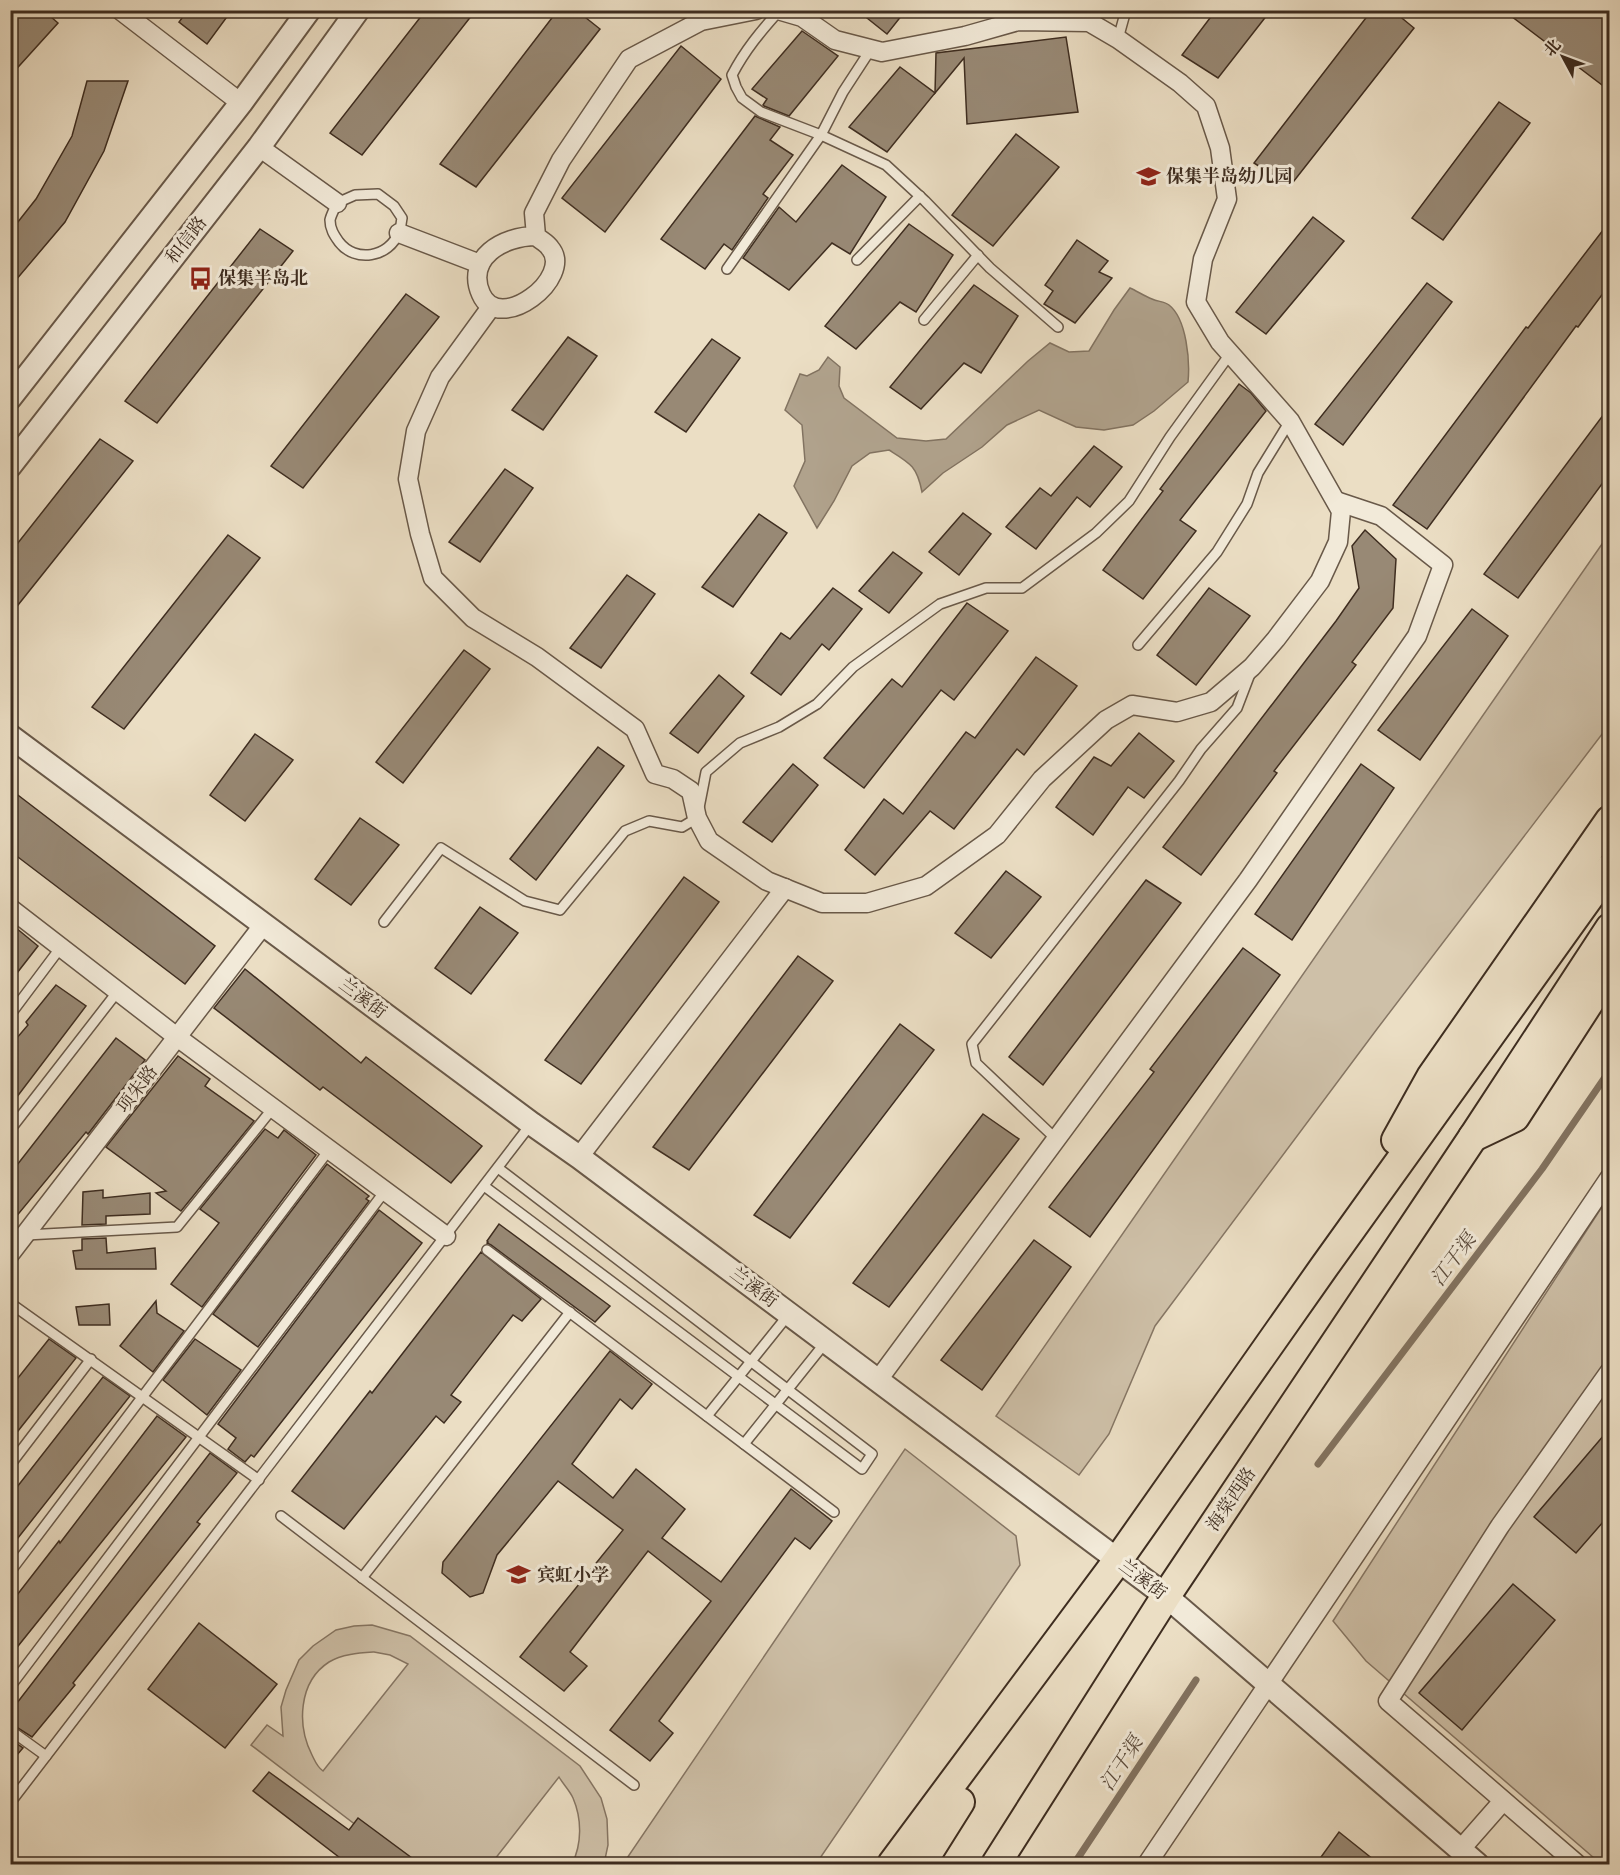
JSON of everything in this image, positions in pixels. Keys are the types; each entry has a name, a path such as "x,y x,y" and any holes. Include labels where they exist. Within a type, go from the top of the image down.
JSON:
{"main road":[{"path":"1324,1267 1431,1077 1610,820"},
{"path":"892,1864 1118,1560 1324,1267 1610,868"},
{"name":"海棠西路","path":"996,1864 1166,1596 1610,928"},
{"path":"1473,1137 1515,1118 1610,970"},
{"path":"921,1864 1056,1643"},
{"path":"979,1864 1105,1692"}],"street":[{"path":"120,10 241,103"},
{"path":"10,398 241,103 309,10"},
{"name":"和信路","path":"10,466 259,147 358,10"},
{"path":"536,236 534,213 561,160 629,59 701,21 756,10"},
{"path":"491,307 440,377 416,431 408,479 420,534 433,578 473,618 537,657 635,729 655,774 673,779 692,791 697,818 709,841 767,881 822,903 867,903 926,886 997,835 1042,779 1106,720 1132,705 1177,712 1211,702 1252,667 1320,581 1338,542 1341,511 1290,422 1220,342 1196,302 1203,259 1227,200 1220,148 1206,106 1180,83 1119,39 1089,22 1018,21 965,36 882,52 835,40 802,17 779,11"},
{"path":"259,147 337,202"},
{"path":"399,233 480,264"},
{"path":"525,236 536,236 551,248 556,264 551,278 530,300 509,309 491,307 484,301 476,283 480,264 486,254 500,245 525,236"},
{"path":"878,1380 1248,880 1417,636 1443,565 1380,516 1336,501"},
{"name":"兰溪街","path":"10,736 579,1157 1166,1596 1469,1857"},
{"path":"579,1157 785,888"},
{"path":"10,908 177,1037 446,1236"},
{"name":"项朱路","path":"10,1254 264,924"},
{"path":"1147,1864 1610,1177"},
{"path":"1577,1864 1388,1701 1500,1526 1610,1371"},
{"path":"1469,1857 1503,1801"}],"lane":[{"path":"1119,39 1126,10"},
{"path":"779,11 758,34 732,75 742,98 761,112 821,135 886,165 920,196 990,268 1058,327"},
{"path":"727,269 821,135 843,92 871,49"},
{"path":"378,194 394,206 402,218 399,233 388,246 374,255 359,255 344,249 332,233 330,220 337,202 355,195 378,194"},
{"path":"857,260 920,196"},
{"path":"924,320 978,255"},
{"path":"384,922 441,848 525,901 560,910 625,831 649,821 682,827 697,818 706,772 740,743 779,727 817,704 853,667 940,604 986,588 1022,588 1096,533 1129,501 1170,437 1230,354"},
{"path":"1138,645 1217,552 1247,504 1257,473 1290,422"},
{"path":"1056,1139 976,1063 972,1044 1179,781 1201,749 1238,708 1252,667"},
{"path":"10,1015 61,947"},
{"path":"10,1130 118,992"},
{"path":"26,1235 177,1227 273,1108"},
{"path":"10,1803 532,1124"},
{"path":"10,1572 329,1150"},
{"path":"484,1186 862,1469 872,1454 498,1168"},
{"path":"10,1687 385,1191"},
{"path":"487,1250 834,1512"},
{"path":"10,1303 259,1480"},
{"path":"362,1578 570,1312"},
{"path":"707,1416 789,1314"},
{"path":"744,1444 826,1342"},
{"path":"10,1465 91,1359"},
{"path":"280,1516 634,1785"},
{"path":"10,1730 46,1756"}],"shaded area":[{"path":"1130,288 1169,305 1180,320 1186,341 1188,382 1154,411 1133,425 1104,430 1076,427 1039,410 1007,425 982,447 943,473 922,492 918,476 907,462 889,450 870,453 852,466 817,528 794,486 805,461 802,425 785,410 800,374 807,376 819,370 828,357 840,367 839,386 844,398 897,438 926,441 946,439 1050,343 1069,352 1089,351"},
{"path":"1609,534 1609,725 1377,1029 1155,1326 1109,1434 1079,1475 996,1416"},
{"path":"1609,1196 1609,1864 1601,1864 1366,1661 1333,1621"},
{"path":"905,1449 1016,1536 1020,1565 816,1864 623,1864"},
{"path":"372,1625 410,1636 580,1766 601,1798 607,1819 608,1845 604,1864 572,1864 579,1840 578,1814 572,1795 559,1777 491,1864 407,1864 251,1745 267,1725 283,1736 281,1707 299,1660 313,1646 336,1630","holes":["374,1652 390,1655 408,1664 323,1771 312,1755 304,1731 303,1705 311,1681 329,1662 339,1657"]}],"building":[{"path":"24,10 43,10 58,23 10,76 10,27"},
{"path":"188,10 232,10 207,44 179,22"},
{"path":"426,10 476,10 362,155 330,133"},
{"path":"558,10 576,10 600,29 476,187 440,164"},
{"path":"857,10 906,10 887,34"},
{"path":"1216,10 1271,10 1218,78 1182,55"},
{"path":"1372,10 1392,10 1414,28 1290,186 1254,163"},
{"path":"1503,10 1610,10 1610,91"},
{"path":"802,31 838,56 789,116 764,106 767,99 752,89"},
{"path":"1066,37 1078,112 967,124 964,58 935,93 936,53"},
{"path":"681,46 721,79 605,232 562,198"},
{"path":"900,67 935,93 887,152 849,127"},
{"path":"87,81 128,81 104,151 65,222 10,287 10,232 36,199 72,136"},
{"path":"1499,102 1530,123 1443,240 1412,218"},
{"path":"755,116 780,127 770,140 793,155 763,194 768,198 732,250 724,244 705,269 661,239"},
{"path":"1016,134 1059,167 993,246 952,215"},
{"path":"842,165 886,197 850,254 832,243 789,290 743,258 779,207 796,222"},
{"path":"1313,217 1344,241 1266,334 1236,312"},
{"path":"1610,221 1610,284 1578,327 1576,326 1427,529 1393,505 1526,327 1528,328"},
{"path":"909,224 953,255 916,312 900,302 856,349 825,326"},
{"path":"260,229 293,251 157,423 125,401"},
{"path":"1077,240 1108,261 1099,272 1112,278 1075,323 1044,304 1053,291 1045,285"},
{"path":"1427,283 1452,302 1343,445 1315,424"},
{"path":"974,285 1018,316 981,373 964,363 921,409 890,387"},
{"path":"406,294 439,317 303,488 271,466"},
{"path":"568,337 597,356 543,430 512,410"},
{"path":"712,339 740,358 686,432 655,412"},
{"path":"1239,384 1251,393 1266,411 1180,520 1196,531 1143,599 1103,570 1163,491 1160,489"},
{"path":"1610,406 1610,473 1518,598 1484,574"},
{"path":"100,439 133,461 10,615 10,553"},
{"path":"1094,446 1122,467 1090,507 1077,497 1036,549 1006,527 1040,488 1051,496"},
{"path":"505,469 533,488 480,562 449,542"},
{"path":"963,513 991,534 959,575 929,552"},
{"path":"759,514 787,533 733,607 702,587"},
{"path":"1365,530 1396,559 1393,608 1352,662 1356,665 1274,771 1277,773 1201,875 1163,847 1359,588 1352,546"},
{"path":"228,535 260,558 124,729 92,707"},
{"path":"893,552 922,573 889,613 859,591"},
{"path":"627,575 655,594 601,668 570,648"},
{"path":"833,588 862,609 829,650 822,644 781,695 751,673 781,633 790,639"},
{"path":"1209,588 1250,616 1196,685 1157,655"},
{"path":"967,603 1008,631 954,700 941,690 864,788 824,758 892,679 902,687"},
{"path":"1472,609 1508,636 1420,760 1378,730"},
{"path":"464,650 490,669 403,783 376,762"},
{"path":"1036,657 1077,686 1024,755 1017,749 954,829 930,811 875,875 845,850 884,799 903,814 966,732 975,738"},
{"path":"719,675 744,696 698,753 670,733"},
{"path":"1139,733 1174,761 1144,798 1128,787 1093,835 1056,807 1094,757 1111,766"},
{"path":"255,734 293,760 245,821 210,795"},
{"path":"598,747 624,766 536,880 510,859"},
{"path":"793,764 818,785 772,842 743,822"},
{"path":"1361,764 1394,788 1292,940 1255,914"},
{"path":"10,789 215,946 185,984 10,851"},
{"path":"360,818 399,845 351,905 315,879"},
{"path":"1006,871 1041,897 991,958 955,933"},
{"path":"684,877 719,902 581,1084 545,1060"},
{"path":"1146,880 1181,903 1043,1085 1009,1057"},
{"path":"480,907 518,933 471,994 435,968"},
{"path":"10,923 38,946 10,982"},
{"path":"1243,948 1280,975 1090,1237 1049,1207 1154,1072 1150,1069"},
{"path":"798,956 833,981 689,1170 653,1147"},
{"path":"245,969 361,1063 366,1057 482,1146 451,1183 323,1087 320,1090 214,1008"},
{"path":"56,985 86,1006 10,1106 10,1046"},
{"path":"900,1024 934,1050 790,1238 754,1215"},
{"path":"116,1038 145,1060 88,1134 86,1132 10,1224 10,1174"},
{"path":"178,1056 210,1079 205,1086 254,1121 181,1211 156,1193 166,1191 106,1147"},
{"path":"983,1114 1019,1139 889,1307 853,1283"},
{"path":"265,1129 278,1138 284,1130 316,1155 202,1307 171,1284 219,1223 200,1209"},
{"path":"327,1164 369,1196 366,1199 369,1201 258,1347 213,1314"},
{"path":"103,1190 103,1198 150,1193 150,1214 106,1216 106,1224 82,1225 83,1192"},
{"path":"379,1210 422,1243 254,1457 251,1455 245,1462 228,1449 236,1438 218,1424"},
{"path":"499,1224 610,1306 595,1322 487,1243"},
{"path":"106,1238 107,1253 155,1248 156,1269 76,1269 73,1251 82,1250 82,1239"},
{"path":"1034,1240 1071,1267 982,1390 941,1360"},
{"path":"481,1252 541,1299 522,1321 513,1315 451,1395 461,1402 444,1423 436,1416 344,1529 292,1491 370,1391 372,1393"},
{"path":"156,1301 157,1313 184,1331 153,1372 120,1346"},
{"path":"109,1304 110,1325 79,1325 76,1307"},
{"path":"49,1339 76,1358 10,1441 10,1388"},
{"path":"195,1339 241,1370 207,1415 163,1380"},
{"path":"610,1351 652,1384 632,1409 620,1399 572,1464 613,1498 636,1469 685,1509 662,1538 721,1582 791,1489 832,1521 810,1549 795,1538 659,1721 673,1733 650,1761 610,1730 711,1601 648,1551 570,1652 587,1666 564,1691 520,1657 623,1530 558,1481 497,1555 483,1593 470,1597 442,1573 443,1562"},
{"path":"103,1377 130,1396 10,1548 10,1496"},
{"path":"157,1416 186,1437 10,1656 10,1604 59,1541 60,1543"},
{"path":"1610,1428 1610,1514 1576,1553 1534,1517"},
{"path":"210,1453 237,1473 197,1522 200,1524 32,1737 10,1723 10,1712"},
{"path":"1513,1584 1555,1620 1462,1730 1419,1693"},
{"path":"199,1623 277,1684 225,1748 148,1689"},
{"path":"10,1739 23,1748 10,1763"},
{"path":"269,1772 349,1830 358,1818 420,1864 348,1864 253,1791"},
{"path":"1339,1832 1379,1864 1316,1864"}],"waterway":[{"name":"江干渠","path":"1318,1464 1542,1169 1610,1070"},
{"name":"江干渠","path":"1074,1864 1196,1680"}],"place":[{"name":"保集半岛幼儿园","path":"1148,176"},
{"name":"保集半岛北","path":"200,278"},
{"name":"宾虹小学","path":"519,1575"}]}
